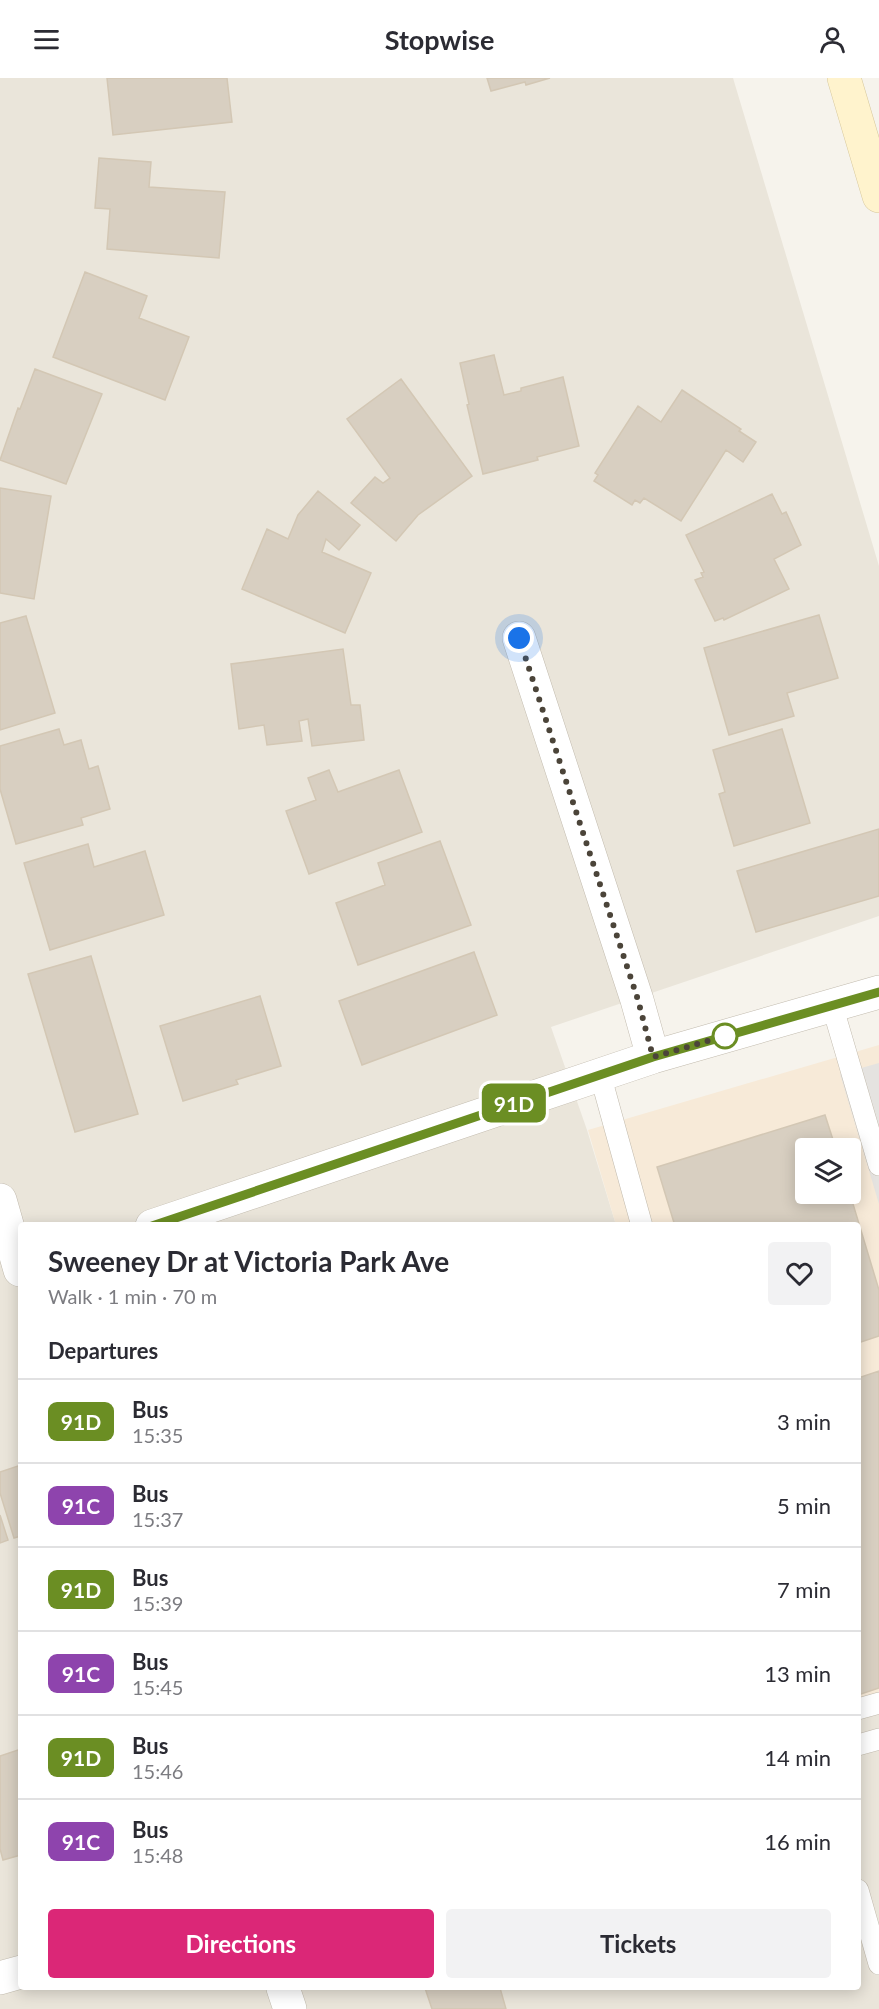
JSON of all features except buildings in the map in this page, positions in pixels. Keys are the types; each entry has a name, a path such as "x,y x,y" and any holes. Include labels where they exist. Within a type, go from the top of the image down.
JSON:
{"main road":[{"path":"844,78 879,196"}],"street":[{"path":"519,638 638,1000 653,1057"},
{"path":"164,1222 600,1074 879,992"},
{"path":"0,1200 14,1272"},
{"path":"0,1978 18,1973"},
{"path":"285,1990 290,2009"}],"lane":[{"path":"832,1005 879,1165"},
{"path":"600,1074 641,1222"},
{"path":"861,1708 879,1702"},
{"path":"861,1744 879,1739"},
{"path":"861,1901 879,1964"}],"shaded area":[{"path":"0,78 733,78 879,566 879,916 551,1027 587,1130 615,1222 18,1222 18,1990 861,1990 861,1718 879,1712 879,2009 0,2009"},
{"path":"879,1045 879,1712 861,1718 861,1222 615,1222 588,1130"},
{"path":"879,1063 879,1204 861,1138 840,1074"}],"bus line":[{"name":"91D","path":"164,1222 653,1057 879,992"}],"route":[{"path":"519,638 638,1000 653,1057 725,1036"}]}
